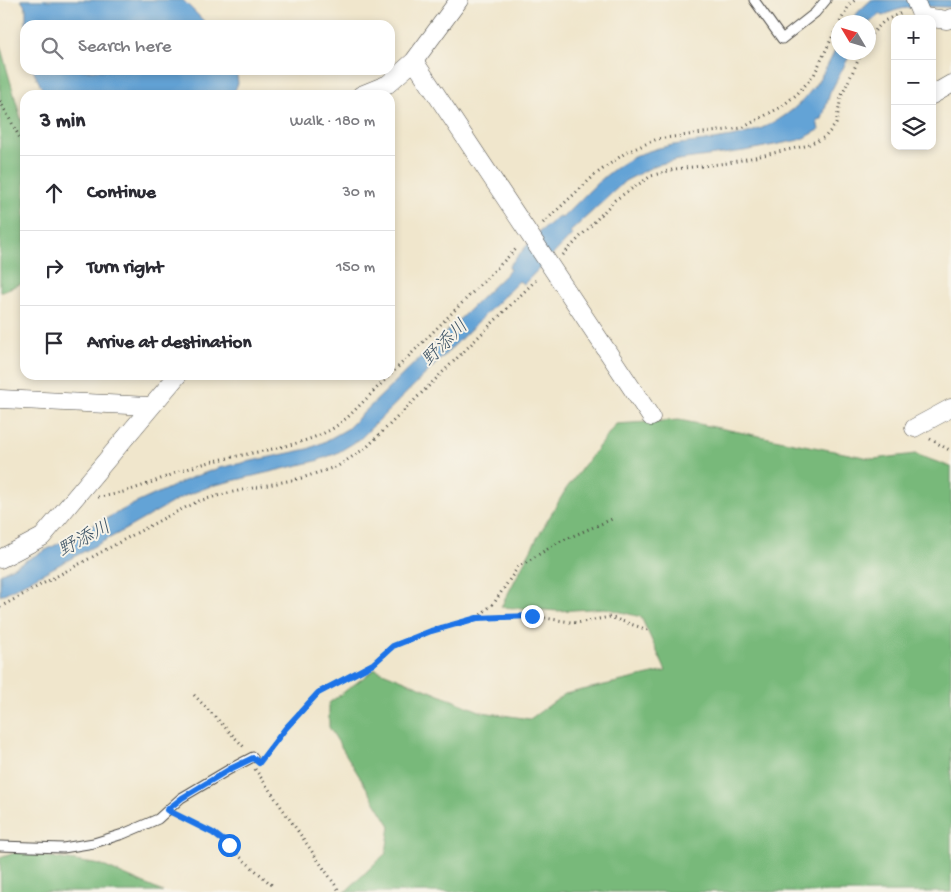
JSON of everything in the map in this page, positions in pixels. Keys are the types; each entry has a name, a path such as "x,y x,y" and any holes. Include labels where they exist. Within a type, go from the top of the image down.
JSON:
{"street":[{"path":"373,90 388,84 414,61 459,0"},
{"path":"919,8 924,17 947,20 951,18"},
{"path":"414,61 551,264 651,418"},
{"path":"936,93 951,84"},
{"path":"0,559 42,537 173,380"},
{"path":"0,399 150,406"},
{"path":"914,428 951,408"}],"lane":[{"path":"754,0 782,39 815,13 826,0"},
{"path":"0,846 63,848 94,843 123,834 158,819 182,798 230,769 253,760"}],"path":[{"path":"844,15 850,4 856,0"},
{"path":"876,30 884,21 903,12 919,8"},
{"path":"395,371 531,235 596,174 625,153 657,140 742,128 781,107 797,94 814,75 831,40"},
{"path":"0,608 166,517 199,501 228,492 302,478 338,466 367,447 615,200 651,176 675,169 728,162 805,146 825,137 836,124 841,96 858,60"},
{"path":"0,100 20,138"},
{"path":"74,500 114,495 148,485 202,464 304,441 328,431 347,418 386,380"},
{"path":"477,618 494,602 518,567 559,542 612,519"},
{"path":"253,760 318,693 373,664 393,646 431,631 477,618 532,616 577,623 610,617 648,630"},
{"path":"194,695 253,760 256,770 340,892"},
{"path":"253,760 256,770"},
{"path":"167,810 213,833 272,885"}],"green space":[{"path":"0,45 20,115 20,284 0,292"},
{"path":"679,420 874,459 915,454 951,467 951,892 345,892 386,853 390,826 329,727 329,703 375,669 482,712 530,719 565,694 666,671 641,617 605,608 558,611 501,607 536,540 566,489 616,424"},
{"path":"17,852 101,865 163,892 1,892 0,858"}],"water":[{"path":"21,0 183,0 203,20 26,20 26,8"},
{"path":"871,0 951,0 951,7 908,8 883,16 880,14 876,17 876,15 855,15"},
{"name":"野添川","path":"831,58 831,60 847,60 830,93 822,119 817,120 819,130 799,140 656,165 625,181 570,232 572,235 524,284 519,281 360,439 337,453 316,461 211,486 182,497 119,533 0,596 0,574 134,504 193,477 219,468 308,449 347,429 510,270 509,266 538,233 559,216 562,218 613,170 636,156 658,148 742,135 762,128 778,120 793,109 818,81"},
{"path":"35,75 237,75 238,83 235,90 43,90"}],"route":[{"path":"229,845 213,833 167,810 182,798 230,769 253,758 259,763 285,729 318,693 373,664 393,646 431,631 477,618 532,616"}]}
